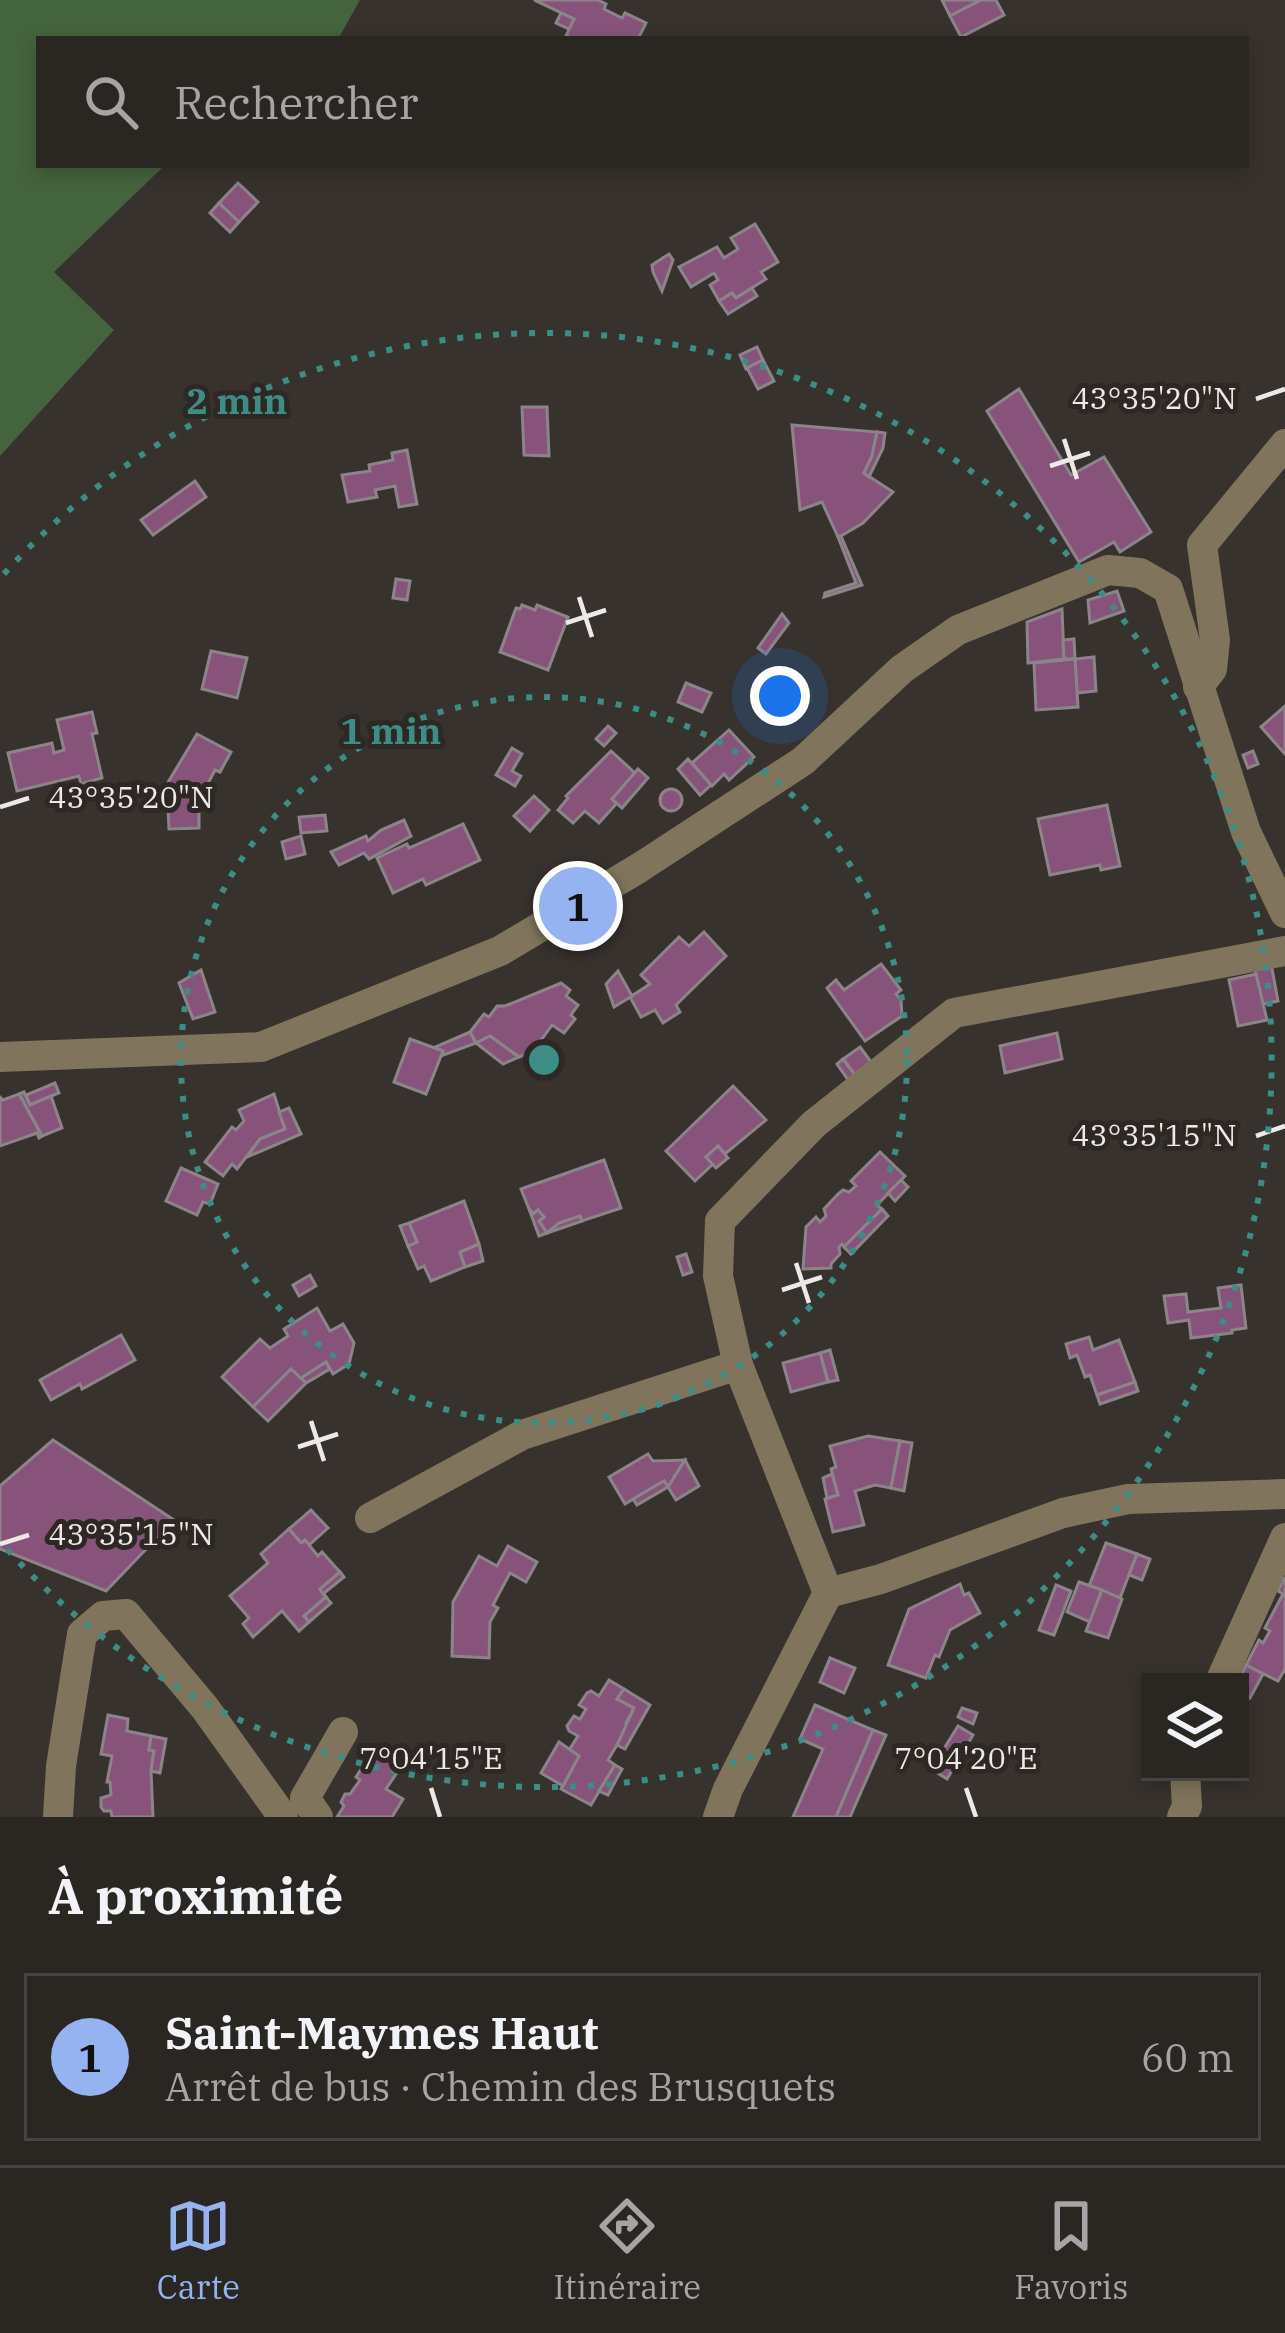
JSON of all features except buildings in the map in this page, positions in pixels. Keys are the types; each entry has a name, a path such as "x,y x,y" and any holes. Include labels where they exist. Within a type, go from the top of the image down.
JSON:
{"street":[{"path":"1198,687 1212,669 1215,640 1202,545 1285,444"},
{"path":"0,1057 261,1047 500,951 802,761 902,669 958,630 1108,570 1140,573 1168,589 1246,832 1285,913"},
{"path":"828,1593 738,1366 718,1276 720,1221 814,1124 954,1013 1285,951"},
{"path":"370,1518 522,1435 738,1366"},
{"path":"722,1816 728,1790 828,1593 881,1579 1063,1513 1129,1499 1285,1494"},
{"path":"1224,1673 1285,1538"},
{"path":"58,1817 61,1766 82,1634 103,1616 126,1614 205,1708 283,1817"},
{"path":"318,1817 305,1798 343,1732"},
{"path":"1182,1817 1187,1805 1186,1781"}],"green space":[{"path":"0,0 360,0 340,36 36,36 36,168 162,168 54,272 114,330 0,456"}],"place":[{"name":"Saint-Maymes Haut","path":"578,906"}]}
